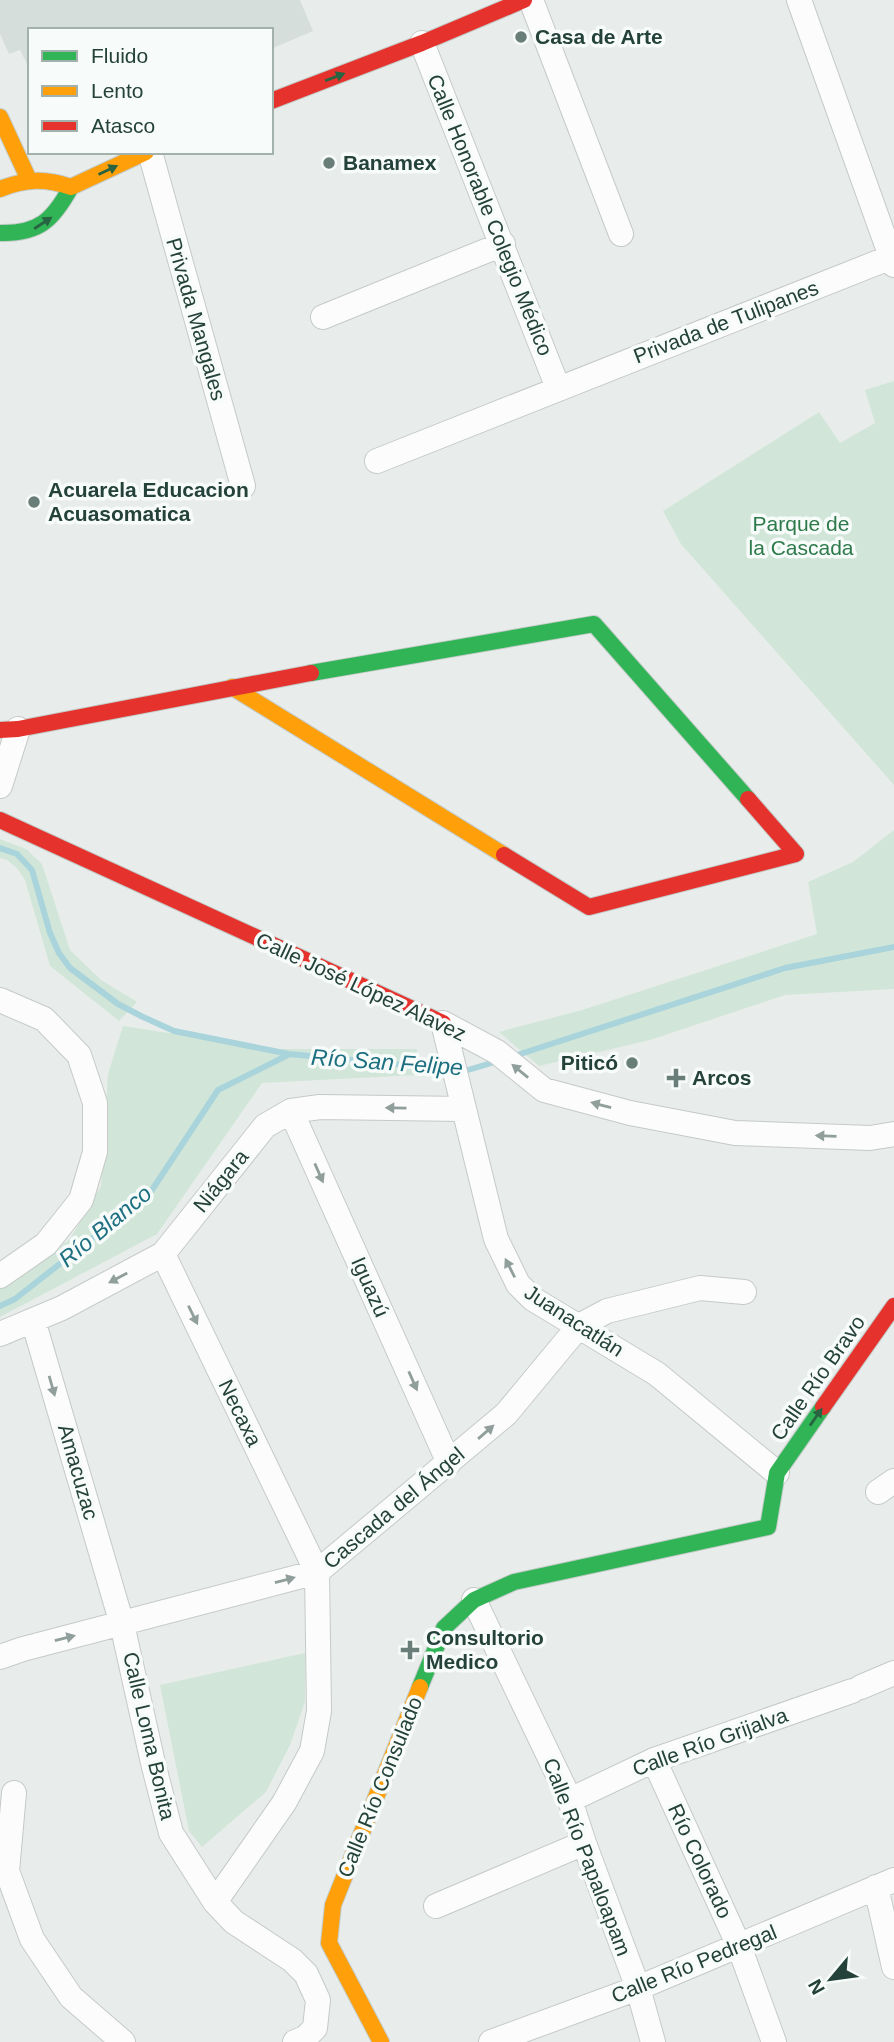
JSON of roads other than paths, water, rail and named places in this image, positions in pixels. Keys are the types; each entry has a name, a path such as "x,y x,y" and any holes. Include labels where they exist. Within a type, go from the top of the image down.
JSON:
{"street":[{"path":"273,100 422,43 524,0"},
{"path":"531,0 621,234"},
{"path":"799,0 893,260"},
{"name":"Calle Honorable Colegio Médico","path":"422,43 558,388"},
{"path":"0,117 29,180"},
{"path":"0,233 19,233 46,223 63,204 71,187 144,154"},
{"name":"Privada Mangales","path":"149,154 243,486"},
{"path":"0,189 44,178 71,187"},
{"path":"323,317 503,244"},
{"name":"Privada de Tulipanes","path":"377,461 558,388 893,260"},
{"path":"0,786 9,730 232,687 594,624 796,855 589,907 232,687"},
{"name":"Calle José López Alavez","path":"0,820 443,1023 497,1052 544,1090 630,1113 735,1133 870,1138 894,1135"},
{"path":"0,1000 44,1019 79,1055 95,1103 95,1152 81,1200 46,1244 0,1276"},
{"name":"Juanacatlán","path":"443,1023 496,1239 518,1284 533,1298 657,1374 777,1473"},
{"name":"Niágara","path":"0,1334 62,1308 163,1254 265,1126 291,1111 320,1107 464,1109"},
{"name":"Iguazú","path":"291,1111 449,1463"},
{"name":"Necaxa","path":"163,1254 317,1572"},
{"path":"579,1326 607,1311 700,1288 744,1292"},
{"name":"Calle Río Bravo","path":"777,1473 894,1307"},
{"name":"Amacuzac","path":"33,1320 122,1624"},
{"name":"Cascada del Ángel","path":"0,1657 317,1572 506,1414 579,1326"},
{"name":"Calle Río Consulado","path":"381,2042 329,1943 333,1905 444,1628 474,1600 514,1582 768,1527 777,1473"},
{"path":"215,1902 284,1803 312,1751 319,1711 317,1572"},
{"name":"Calle Río Papaloapam","path":"474,1600 570,1800 638,1988 653,2042"},
{"name":"Calle Loma Bonita","path":"122,1624 153,1763 172,1833 215,1902 234,1922 292,1960 306,1974 318,2000 315,2028 300,2040"},
{"name":"Calle Río Grijalva","path":"570,1800 654,1760 894,1673"},
{"name":"Río Colorado","path":"654,1760 739,1946 774,2042"},
{"path":"14,1793 7,1871 32,1939 71,1997 123,2042"},
{"path":"436,1906 584,1843"},
{"path":"885,1884 894,1967"},
{"name":"Calle Río Pedregal","path":"491,2042 638,1988 885,1884"}],"waterway":[{"name":"Río San Felipe","path":"0,848 17,854 32,870 50,933 59,953 70,968 118,1004 141,1016 174,1031 289,1054 447,1069"},
{"name":"Río San Felipe","path":"511,1057 785,968 894,947"},
{"name":"Río Blanco","path":"0,1306 15,1299 150,1193 218,1090 288,1055"},
{"name":"Río San Felipe","path":"461,1070 498,1061"}],"place":[{"name":"Casa de Arte","path":"521,37"},
{"name":"Banamex","path":"329,163"},
{"name":"Acuarela Educacion Acuasomatica","path":"34,502"},
{"name":"Piticó","path":"632,1063"},
{"name":"Arcos","path":"676,1078"},
{"name":"Consultorio Medico","path":"410,1650"}],"park label":[{"name":"Parque de la Cascada","path":"801,536"}]}
